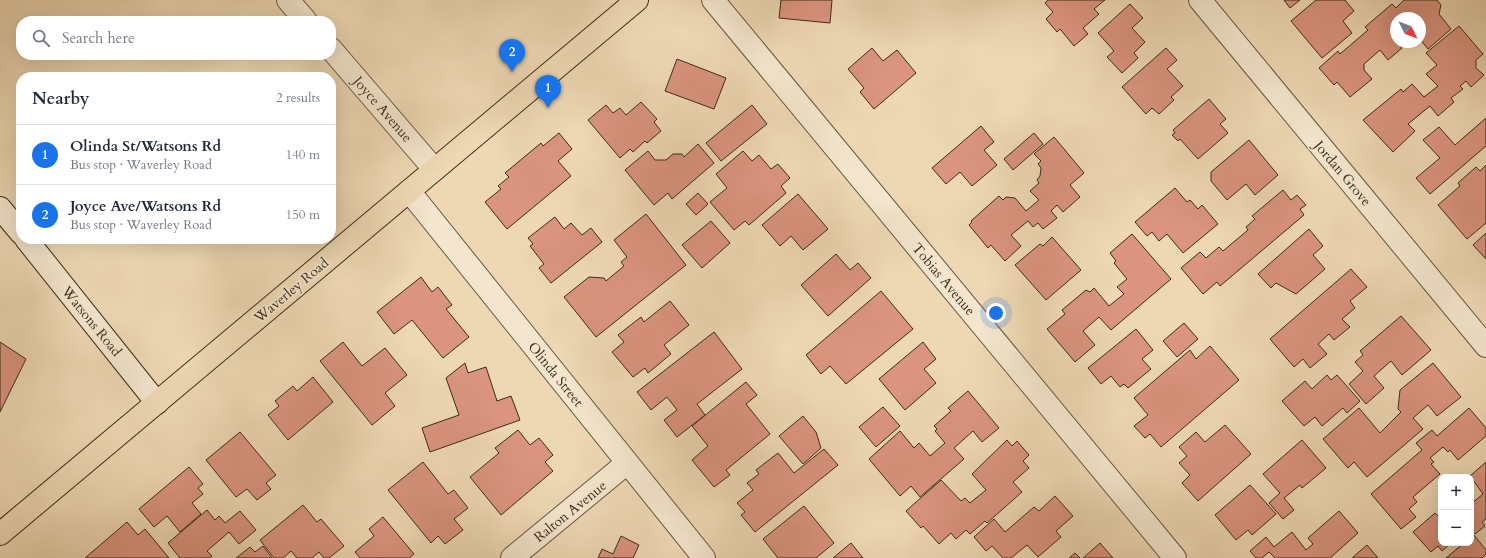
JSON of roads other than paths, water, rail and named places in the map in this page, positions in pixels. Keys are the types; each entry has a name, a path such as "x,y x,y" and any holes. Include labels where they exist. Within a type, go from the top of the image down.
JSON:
{"main road":[{"name":"Waverley Road","path":"0,534 637,0"}],"street":[{"path":"288,0 302,16"},
{"name":"Tobias Avenue","path":"713,0 1175,558"},
{"name":"Jordan Grove","path":"1200,0 1486,346"},
{"name":"Joyce Avenue","path":"336,56 434,169"},
{"name":"Olinda Street","path":"409,191 704,558"},
{"path":"0,208 16,227"},
{"name":"Watsons Road","path":"30,244 158,403"},
{"name":"Ralton Avenue","path":"512,558 627,463"}],"place":[{"name":"Joyce Ave/Watsons Rd","path":"512,72"},
{"name":"Olinda St/Watsons Rd","path":"548,108"}]}
